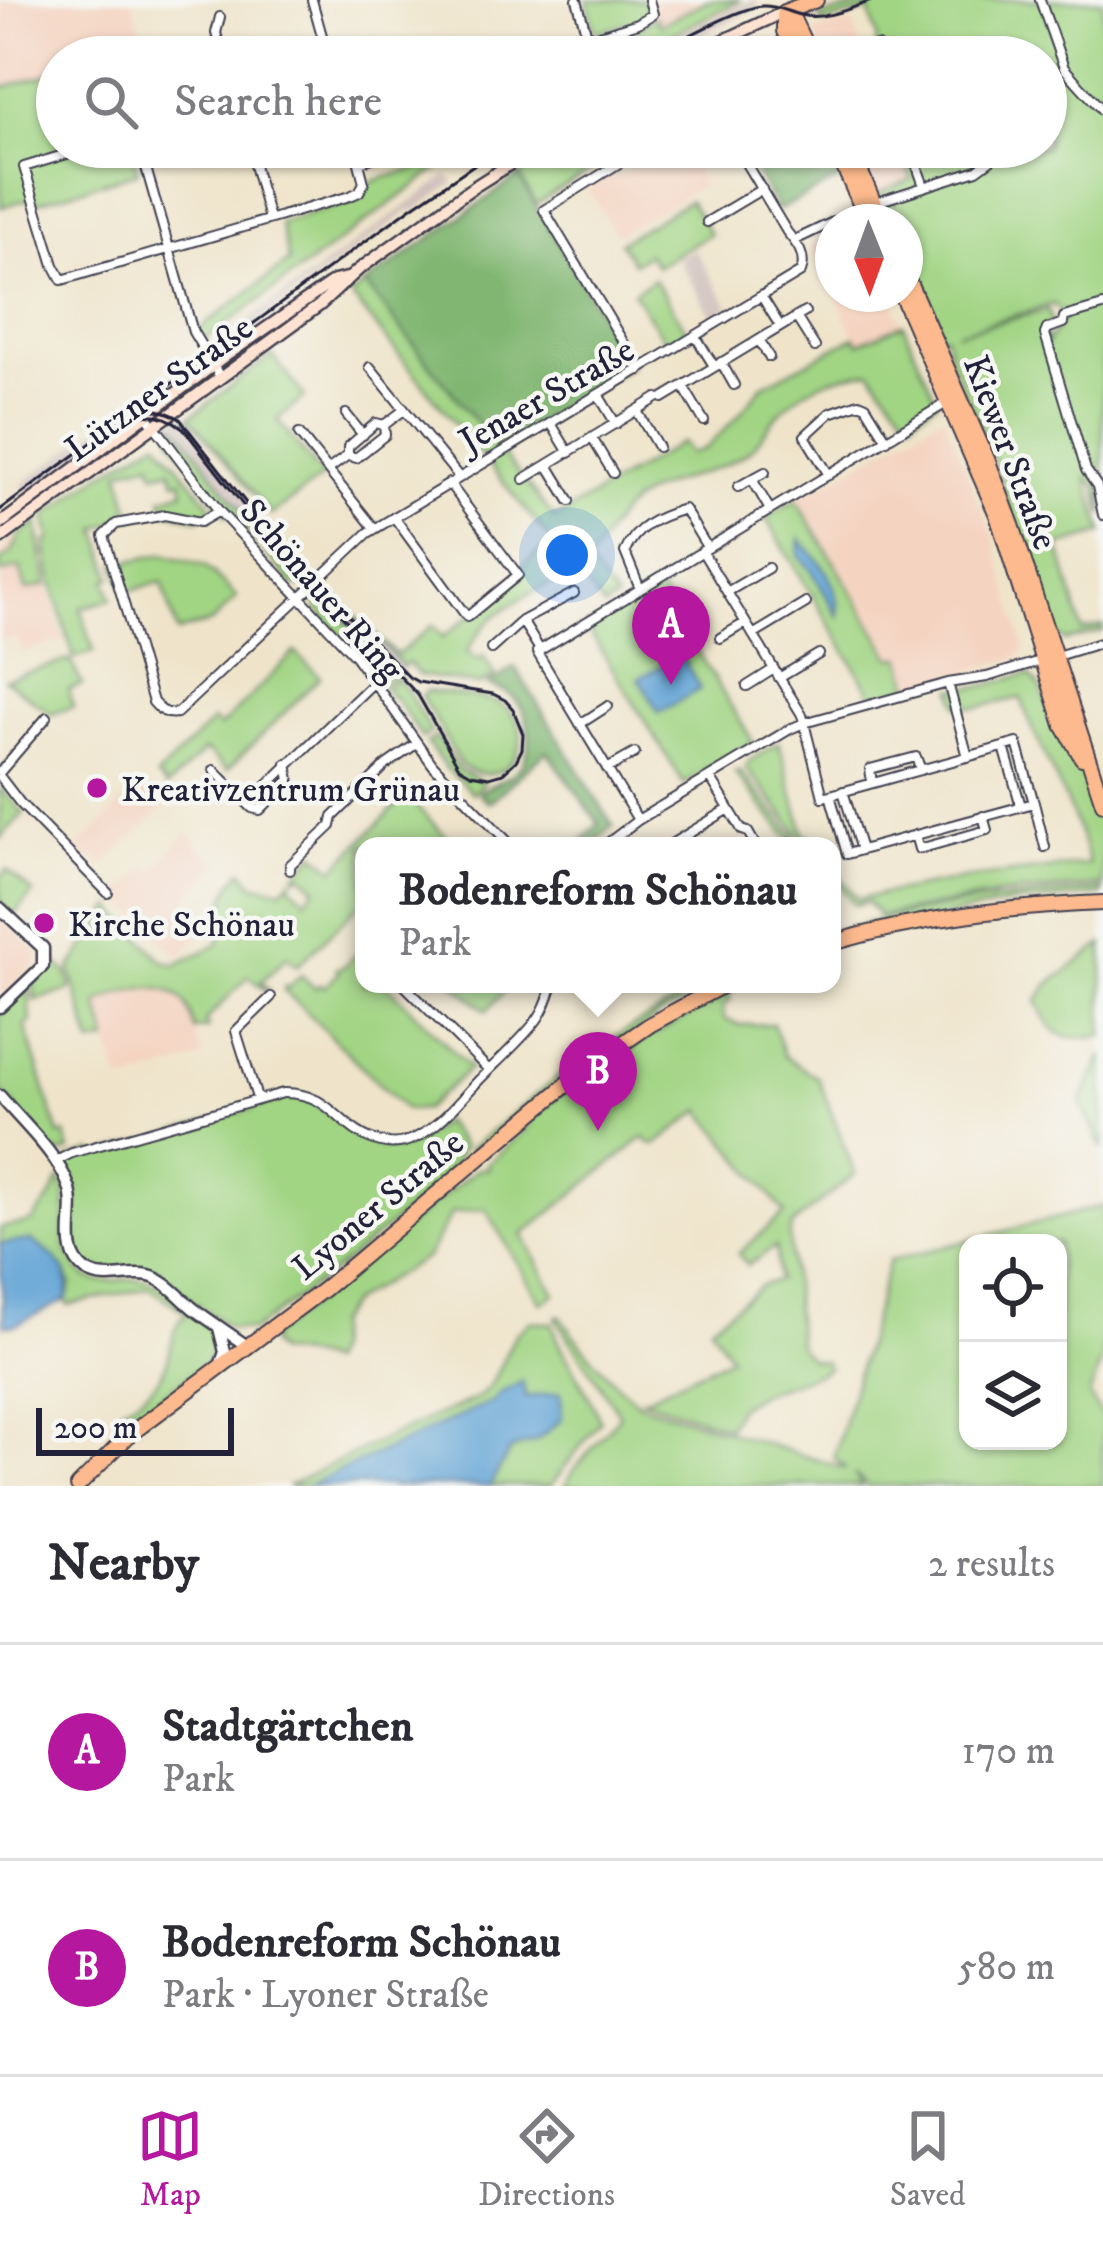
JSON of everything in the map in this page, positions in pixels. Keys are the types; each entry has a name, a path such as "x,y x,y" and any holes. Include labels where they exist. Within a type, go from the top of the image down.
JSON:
{"main road":[{"path":"727,36 782,6 816,0"},
{"path":"782,6 786,36"},
{"path":"782,6 801,36"},
{"name":"Lützner Straße","path":"0,539 334,281 347,278 504,168"},
{"path":"846,168 864,204"},
{"path":"856,168 866,204"},
{"name":"Kiewer Straße","path":"909,312 997,515 1103,803"},
{"name":"Kiewer Straße","path":"922,312 1012,525 1047,658"},
{"name":"Lützner Straße","path":"0,524 151,421"},
{"path":"841,941 932,919 1103,900"},
{"name":"Lyoner Straße","path":"78,1486 129,1436 325,1288 584,1070 651,1024 708,993"}],"street":[{"path":"312,0 322,36"},
{"path":"577,0 587,36"},
{"path":"597,36 653,14 649,0"},
{"path":"1040,0 1053,36"},
{"path":"217,36 220,17"},
{"path":"1067,72 1103,111"},
{"path":"36,163 24,167 59,278 64,280 358,192 364,176 361,168"},
{"path":"146,168 193,332 216,372"},
{"path":"255,168 269,219"},
{"path":"611,168 544,210 640,370"},
{"path":"749,168 795,240 815,231"},
{"path":"918,168 924,186"},
{"path":"884,204 980,168"},
{"path":"707,222 762,189"},
{"name":"Jenaer Straße","path":"219,511 200,522 165,515 118,523 104,536 152,702 169,714 177,713 375,529 801,272 804,262 795,240"},
{"path":"762,296 780,327"},
{"path":"1103,306 1064,317 1063,323 1045,334 1103,515"},
{"path":"524,479 801,315 815,346"},
{"path":"696,337 734,385"},
{"path":"759,340 769,357"},
{"path":"370,367 518,574 467,616 394,517"},
{"path":"683,386 704,421"},
{"path":"599,395 616,424"},
{"path":"538,651 950,402"},
{"path":"829,475 805,436 830,413 859,403 866,406 887,440"},
{"path":"384,425 404,410"},
{"path":"637,411 658,447"},
{"path":"346,414 363,435"},
{"name":"Schönauer Ring","path":"151,421 219,511 356,656 416,744 504,837"},
{"path":"348,455 348,447 376,423 384,425"},
{"path":"348,455 356,458 385,435 384,425"},
{"path":"552,425 568,453"},
{"path":"299,434 375,529"},
{"path":"592,438 613,472"},
{"path":"328,470 348,455"},
{"path":"548,465 570,501"},
{"path":"738,488 764,472"},
{"path":"752,479 770,510"},
{"path":"640,589 626,552 631,540 643,527 684,509 804,723 824,796 1017,743 1046,847"},
{"path":"727,592 768,568"},
{"path":"491,649 522,621 574,593"},
{"path":"753,635 806,603"},
{"path":"522,621 638,820"},
{"path":"720,638 746,622"},
{"path":"616,837 804,723 1103,642"},
{"path":"747,686 819,654"},
{"path":"214,770 260,810 287,784 291,775 286,764 374,682"},
{"path":"948,683 968,757"},
{"path":"580,724 608,706"},
{"path":"47,717 0,774 20,803 108,893"},
{"path":"290,870 332,826 332,817 386,765 416,744"},
{"path":"1004,747 1021,806"},
{"path":"608,769 634,754"},
{"path":"872,783 870,769 886,764 916,757 921,770"},
{"path":"886,764 890,778"},
{"path":"710,777 749,837"},
{"path":"843,791 861,850"},
{"path":"830,795 847,854 1034,803"},
{"path":"685,837 729,809"},
{"path":"915,835 919,849 952,840 987,830 983,816"},
{"path":"949,826 952,840"},
{"path":"841,832 854,828"},
{"path":"0,908 43,948 45,956 43,966 0,1006"},
{"path":"412,993 488,1070"},
{"path":"55,1162 257,1098 301,1092 320,1100 360,1135 398,1144 427,1131 534,1024 551,993"},
{"path":"257,1098 236,1031 271,997"},
{"path":"0,1096 68,1182 70,1242 74,1257 86,1271 104,1278 145,1274 160,1280 247,1346"},
{"path":"218,1325 225,1352 220,1366"}],"shaded area":[{"path":"133,0 142,36 36,36 36,89 0,99 0,2"},
{"path":"652,0 708,0 660,26"},
{"path":"756,0 757,8 699,36 677,36"},
{"path":"852,22 857,36 815,36"},
{"path":"632,168 693,168 703,185 616,235 587,187 611,173 616,178"},
{"path":"866,168 907,168 911,178 875,189"},
{"path":"448,175 454,183 410,210 217,353 213,347"},
{"path":"694,249 729,306 712,316 678,259"},
{"path":"843,312 897,312 903,324 858,343"},
{"path":"199,357 203,364 148,404 154,406 141,417 114,428 110,422"},
{"path":"943,415 991,530 1025,649 1016,658 874,698 766,518"},
{"path":"181,416 290,554 405,669 399,675 252,523 173,423"},
{"path":"105,424 111,433 35,489 37,493 23,495 23,484"},
{"path":"36,523 47,585 64,640 22,652 17,637 0,642 0,548"},
{"path":"146,784 166,804 103,867 92,856 85,862 74,851"},
{"path":"188,833 220,865 182,904 206,929 179,957 118,896 148,865 154,869"},
{"path":"0,917 39,957 0,998"},
{"path":"167,990 187,1005 203,1058 123,1083 98,1004 110,996"}],"green space":[{"path":"587,0 646,0 649,10 640,20 596,32"},
{"path":"708,0 741,0 669,36 608,36 657,17 660,25"},
{"path":"880,0 1103,0 1103,515 1097,486 1087,478 1103,533 1059,546 1082,631 1103,626 1103,631 1066,641 1054,634 989,445 950,359 946,335 941,336 923,294 923,204 884,204 879,193 912,179 908,168 1067,168 1067,36 877,36 869,10 827,23 819,18","holes":["1054,304 1064,318 1047,343 1044,329 1052,325 1048,310 955,333"]},
{"path":"36,78 36,168 137,168 138,172 35,203 28,199 1,207 0,88"},
{"path":"418,168 439,168 205,340 198,330 289,262 280,223 355,201 373,181"},
{"path":"531,168 595,168 536,204 519,176"},
{"path":"752,168 833,168 838,180 778,210"},
{"path":"519,176 631,366 496,447 365,284"},
{"path":"689,200 710,234 656,266 648,254 633,263 620,242"},
{"path":"654,279 687,331 667,344 633,292"},
{"path":"365,284 555,519 682,442 690,454 706,448 762,386 855,337 859,343 903,324 937,401 910,420 871,371 829,380 806,391 738,458 661,487 625,509 588,563 616,600 604,608 576,572 514,603 487,624 467,652 478,660 483,656 495,676 480,685 419,675 408,663 403,666 329,592 397,655 433,625 443,637 522,576 517,569 552,542 351,296"},
{"path":"272,355 305,397 277,420 323,477 271,515 190,417"},
{"path":"173,423 305,586 293,585 232,514 227,516 171,437"},
{"path":"158,440 210,504 211,513 198,519 166,511 162,498 184,491 182,480 175,481 171,469 155,473 151,462 120,470 132,518 98,528 112,578 106,580 112,599 81,608 94,652 74,658 52,583 46,519 102,474"},
{"path":"796,499 892,658 902,657 911,686 874,698 766,518"},
{"path":"37,522 47,585 26,590 20,568 0,573 0,561"},
{"path":"163,554 205,566 237,597 211,623 177,632 162,582 125,592 116,564"},
{"path":"657,586 753,742 684,784 588,629"},
{"path":"314,590 396,672 380,687 363,657 323,616"},
{"path":"295,652 320,677 227,770 205,750 167,787 157,776 213,721 220,727"},
{"path":"70,660 82,685 68,690 73,707 51,714 5,679"},
{"path":"515,667 613,826 600,837 586,837 599,823 547,751 489,803 479,793 515,772 525,759 529,738 521,707 506,692 488,685"},
{"path":"1028,674 1042,691 1054,723 1094,791 1102,817 1103,885 1004,894 879,916 867,902 855,905 841,887 841,878 858,899 963,879 1089,864 1021,698 958,706 953,689"},
{"path":"396,678 431,732 422,738 385,689"},
{"path":"427,691 501,705 514,716 520,743 506,767 478,773 461,765 421,696"},
{"path":"436,737 459,770 484,782 473,793 427,743"},
{"path":"779,743 808,837 801,837 746,767"},
{"path":"740,771 795,837 787,837 735,773"},
{"path":"0,791 24,813 0,838"},
{"path":"406,796 447,837 366,837"},
{"path":"355,848 355,909 297,966 287,957 261,982 268,993 249,976 205,1021 208,1028 195,1030 186,1005 165,990 118,994 98,1004 108,1041 92,1045 70,969 112,907 162,960 175,965 219,944 226,896 242,870 254,885 282,889 292,879 291,885 306,899 316,888 296,874 316,853 334,869"},
{"path":"7,870 33,893 14,915 0,902 0,877"},
{"path":"1103,889 1101,895 1014,903 841,937 841,930 865,923 1000,899"},
{"path":"1103,944 1103,1036 1061,1034 1037,1001 1049,984"},
{"path":"355,955 355,993 395,993 470,1068 425,1109 406,1110 284,990 301,975 315,988 324,987 339,973 336,969"},
{"path":"51,959 67,973 71,987 35,1000 33,981"},
{"path":"25,989 31,1022 25,1025 59,1135 65,1134 70,1151 60,1154 52,1151 0,1089 0,1011"},
{"path":"465,993 502,993 487,1011"},
{"path":"691,993 700,993 658,1016 475,1157 469,1149 589,1052"},
{"path":"730,993 730,1001 723,1006 724,1019 739,1025 773,1024 784,1056 818,1078 855,1174 792,1225 789,1236 798,1345 810,1359 828,1367 760,1393 738,1407 728,1428 642,1399 730,1357 710,1326 760,1286 778,1280 776,1246 748,1265 738,1254 785,1213 701,1110 656,1145 644,1137 523,1235 555,1294 541,1303 486,1209 452,1213 427,1257 351,1302 335,1323 328,1363 276,1352 271,1337 477,1169 488,1169 487,1164 529,1127 532,1117 592,1070 596,1073"},
{"path":"1103,1055 1103,1149 1081,1103"},
{"path":"300,1096 383,1147 420,1139 443,1121 463,1147 445,1179 338,1268 252,1331 227,1327 159,1269 106,1274 85,1265 75,1246 76,1188 65,1168 69,1159 93,1151 96,1156 273,1102 273,1097"},
{"path":"60,1179 66,1197 65,1244 86,1277 152,1282 213,1329 216,1352 145,1408 126,1412 121,1408 144,1394 161,1375 176,1329 187,1313 149,1288 68,1305 71,1285 66,1271 48,1252 32,1241 0,1244 0,1228 32,1222"},
{"path":"1103,1206 1103,1358 1089,1395 1103,1418 1103,1486 868,1486 854,1474 862,1486 565,1486 620,1415 556,1318 560,1315 597,1362 640,1404 846,1469 834,1457 889,1261 959,1243 959,1450 1067,1450 1067,1234 994,1234"},
{"path":"530,1321 552,1323 600,1421 550,1486 490,1486 510,1450 537,1441 522,1383 497,1399 307,1486 287,1486 478,1398 491,1385 515,1335"}],"water":[{"path":"800,539 833,584 838,616 799,556"},
{"path":"681,655 700,689 659,713 639,678"},
{"path":"31,1240 65,1272 66,1300 15,1325 4,1325 0,1244"},
{"path":"522,1382 526,1397 561,1393 562,1419 537,1441 510,1450 490,1486 307,1486 496,1400 498,1394"}],"tram line":[{"path":"690,36 751,8 767,6 819,16 874,0"},
{"path":"0,510 469,168"},
{"path":"114,422 147,410 180,419 275,540 409,677 505,700 523,734 516,761 503,773 489,777 459,767 418,695 274,545 183,428 150,414 116,425"}],"place":[{"name":"Stadtgärtchen","path":"671,685"},
{"name":"Kreativzentrum Grünau","path":"97,788"},
{"name":"Kirche Schönau","path":"44,923"},
{"name":"Bodenreform Schönau","path":"598,1131"}]}
